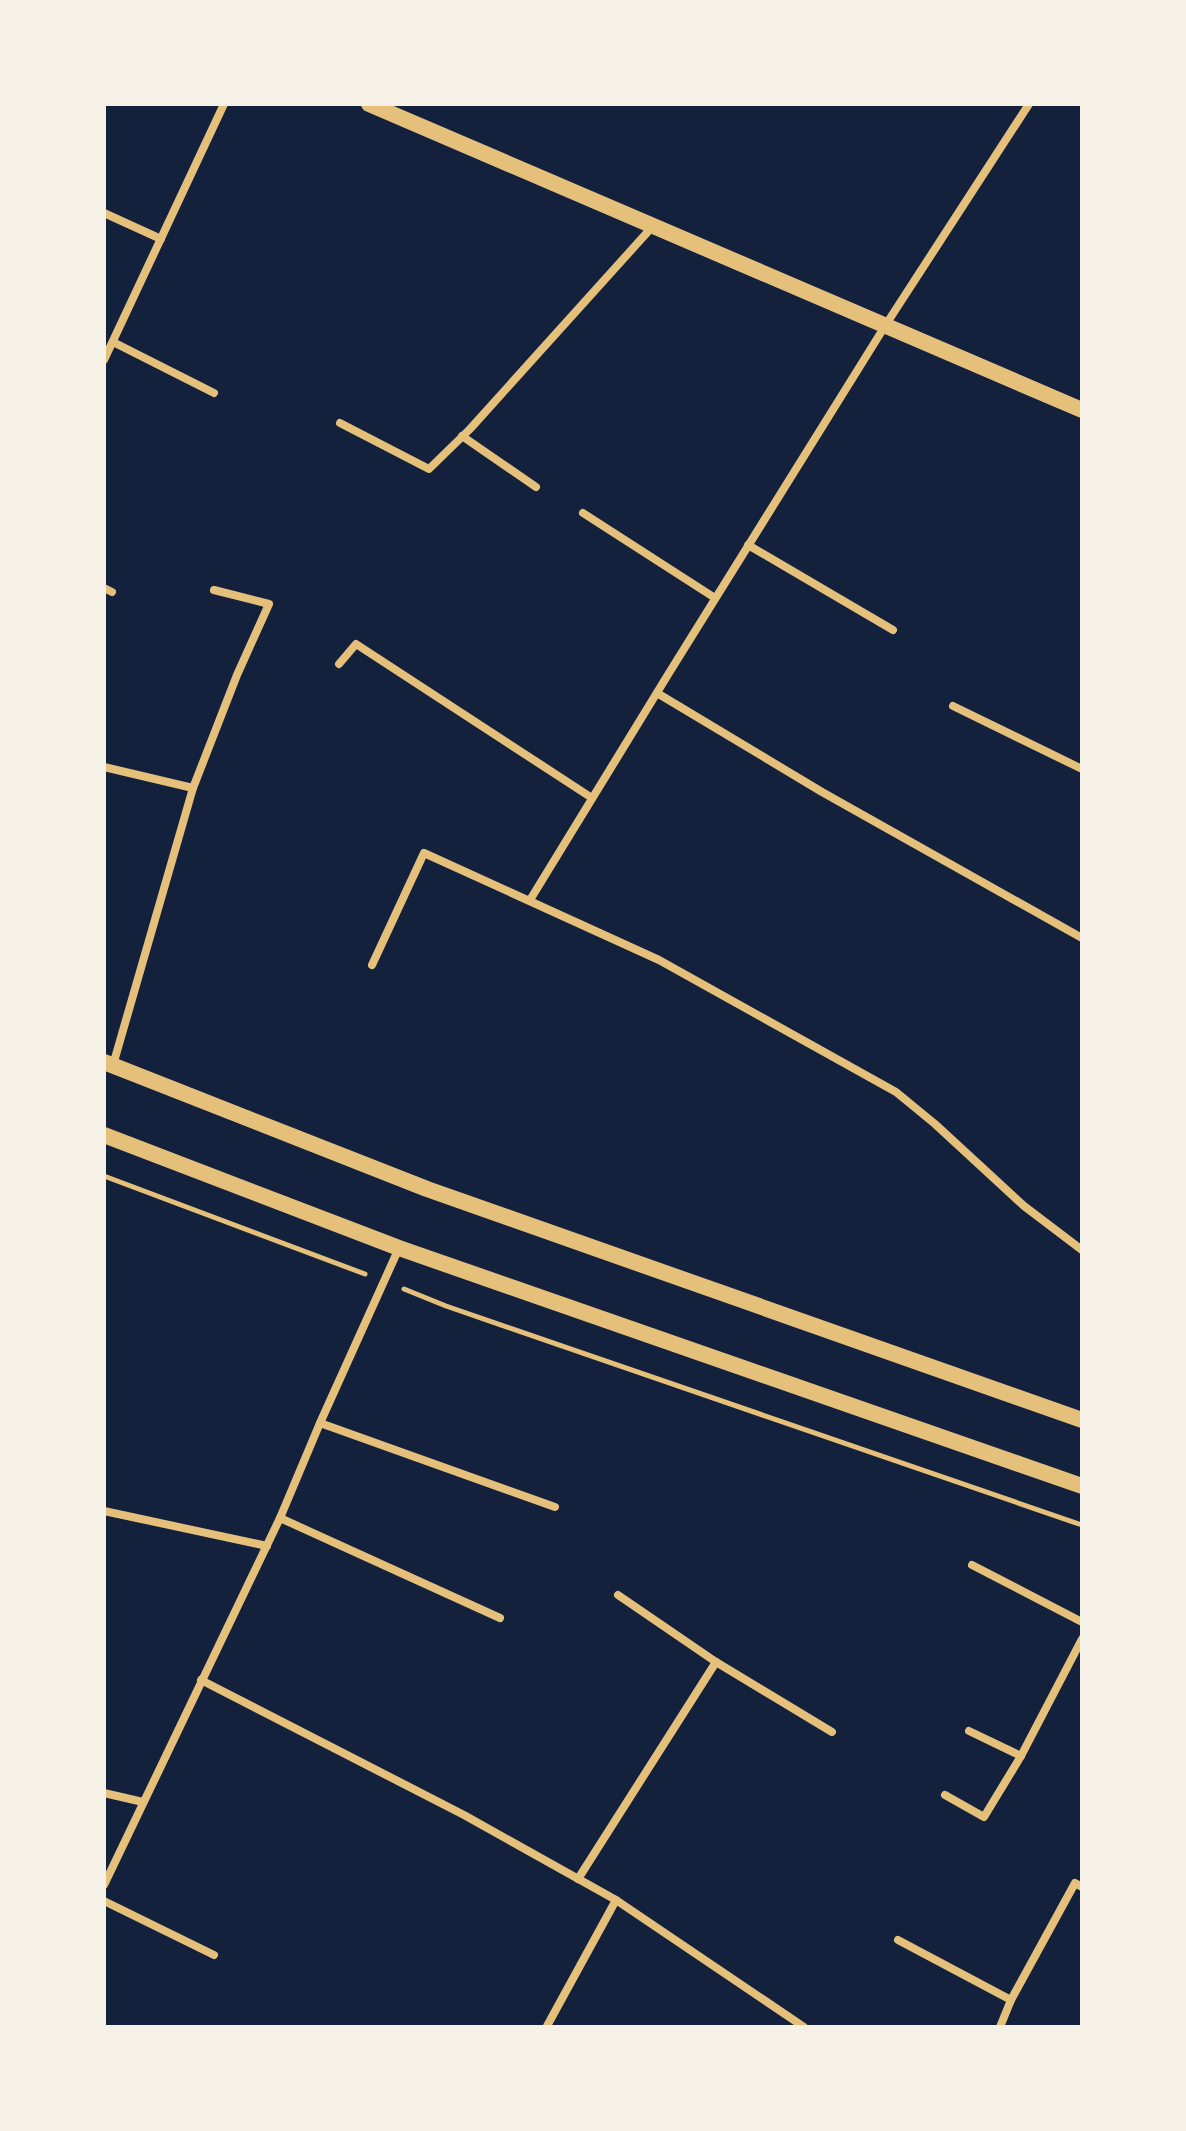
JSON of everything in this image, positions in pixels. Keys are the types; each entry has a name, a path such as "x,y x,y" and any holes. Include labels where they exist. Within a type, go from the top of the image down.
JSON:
{"main road":[{"path":"369,104 1082,410"},
{"path":"108,1064 427,1189 1082,1420"},
{"path":"104,1135 399,1248 1082,1486"}],"street":[{"path":"104,360 224,104"},
{"path":"530,900 885,326 1029,104"},
{"path":"104,213 161,239"},
{"path":"340,423 429,469 653,226"},
{"path":"113,342 214,393"},
{"path":"462,436 536,487"},
{"path":"583,513 715,598"},
{"path":"748,545 893,630"},
{"path":"108,1064 193,788 237,675 269,604 214,590"},
{"path":"339,664 356,644 592,798"},
{"path":"657,693 822,792 1082,938"},
{"path":"953,706 1082,769"},
{"path":"104,767 193,788"},
{"path":"372,965 424,853 659,960 896,1092 1024,1206 1082,1250"},
{"path":"104,1885 280,1518 399,1248"},
{"path":"320,1423 555,1507"},
{"path":"104,1511 267,1546"},
{"path":"280,1518 500,1618"},
{"path":"972,1565 1082,1622"},
{"path":"618,1595 716,1662 832,1732"},
{"path":"945,1795 984,1817 1021,1756 1082,1639"},
{"path":"578,1879 716,1662"},
{"path":"201,1680 464,1815 616,1900 804,2027"},
{"path":"969,1731 1021,1756"},
{"path":"104,1793 143,1802"},
{"path":"1000,2027 1011,2000 1075,1883 1082,1887"},
{"path":"547,2026 616,1900"},
{"path":"104,1901 214,1955"},
{"path":"898,1940 1011,2000"}],"path":[{"path":"104,1176 446,1306 1082,1525"}]}
